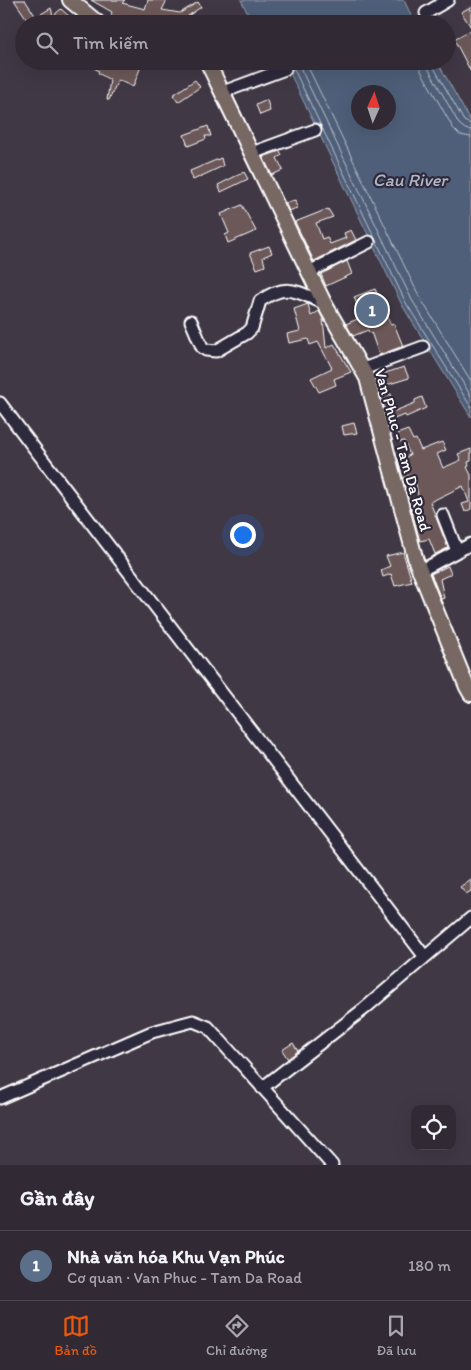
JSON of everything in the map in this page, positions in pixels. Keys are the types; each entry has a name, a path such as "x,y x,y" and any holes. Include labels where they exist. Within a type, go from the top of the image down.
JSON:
{"main road":[{"path":"70,0 88,15"},
{"name":"Van Phuc - Tam Da Road","path":"213,70 324,303 367,378 420,570 466,687 471,694"}],"street":[{"path":"426,13 448,0"},
{"path":"223,92 282,70"},
{"path":"252,153 314,130"},
{"path":"309,272 369,242"},
{"path":"191,321 202,347 206,350 216,351 247,333 252,328 260,302 275,292 291,290 324,303"},
{"path":"363,369 423,347"},
{"path":"0,403 148,600 207,672 425,957"},
{"path":"443,516 457,551"},
{"path":"420,570 471,544"},
{"path":"262,1088 364,1009 471,918"},
{"path":"0,1098 152,1032 193,1021 208,1026 332,1165"}],"water":[{"path":"241,0 404,0 411,15 249,15"},
{"name":"Cau River","path":"288,70 442,70 471,122 471,417 402,305"}],"building":[{"path":"14,0 25,0 35,15 24,15"},
{"path":"91,0 125,0 122,3 145,9 148,0 167,0 162,10 180,13 198,2 201,7 189,15 111,15 112,12"},
{"path":"471,7 471,27 461,12"},
{"path":"51,8 53,15 39,15"},
{"path":"61,9 68,15 54,15"},
{"path":"471,30 471,72 456,43 456,38"},
{"path":"97,70 140,70 133,87 118,80 109,100 107,100 110,80 98,73"},
{"path":"195,80 200,87 178,102 173,95"},
{"path":"267,100 270,111 260,115 256,105"},
{"path":"208,126 211,136 205,136 206,139 188,146 184,135"},
{"path":"280,151 282,155 277,158 283,170 272,175 263,157"},
{"path":"221,158 223,166 193,180 190,171"},
{"path":"244,172 248,179 221,192 218,185"},
{"path":"295,200 297,208 289,211 285,203"},
{"path":"242,205 256,231 228,243 225,235 229,233 221,214"},
{"path":"328,209 333,217 316,223 322,239 327,237 330,244 346,238 344,233 351,230 356,240 314,261 295,222"},
{"path":"269,246 272,253 263,257 265,266 257,269 250,253"},
{"path":"347,261 352,274 326,286 321,274"},
{"path":"375,289 391,325 394,324 403,346 379,355 371,332 369,333 368,330 353,336 346,324 362,317 354,297"},
{"path":"308,304 311,316 319,311 323,319 326,348 334,344 351,372 334,379 336,385 319,392 311,378 332,368 318,342 310,345 308,339 289,343 287,334 300,331 294,309"},
{"path":"404,367 409,378 383,386 379,375"},
{"path":"391,394 395,411 415,403 415,400 422,397 426,408 406,417 405,415 388,421 381,397"},
{"path":"354,423 357,433 344,435 342,426"},
{"path":"408,430 413,440 416,439 421,450 442,442 446,450 437,454 443,468 461,460 458,454 471,449 471,461 468,462 469,466 467,467 471,475 471,509 465,512 462,504 469,502 463,486 430,502 448,548 435,554 429,539 420,541 411,508 420,506 414,474 403,478 398,460 410,455 404,441 400,442 397,434"},
{"path":"403,552 412,582 395,586 391,574 383,577 381,570 390,566 386,556"},
{"path":"448,566 451,574 440,579 444,598 441,599 431,574"},
{"path":"471,879 471,891 466,894 460,887"},
{"path":"293,1043 298,1051 288,1059 282,1050"}],"place":[{"name":"Nhà văn hóa Khu Vạn Phúc","path":"372,310"}]}
